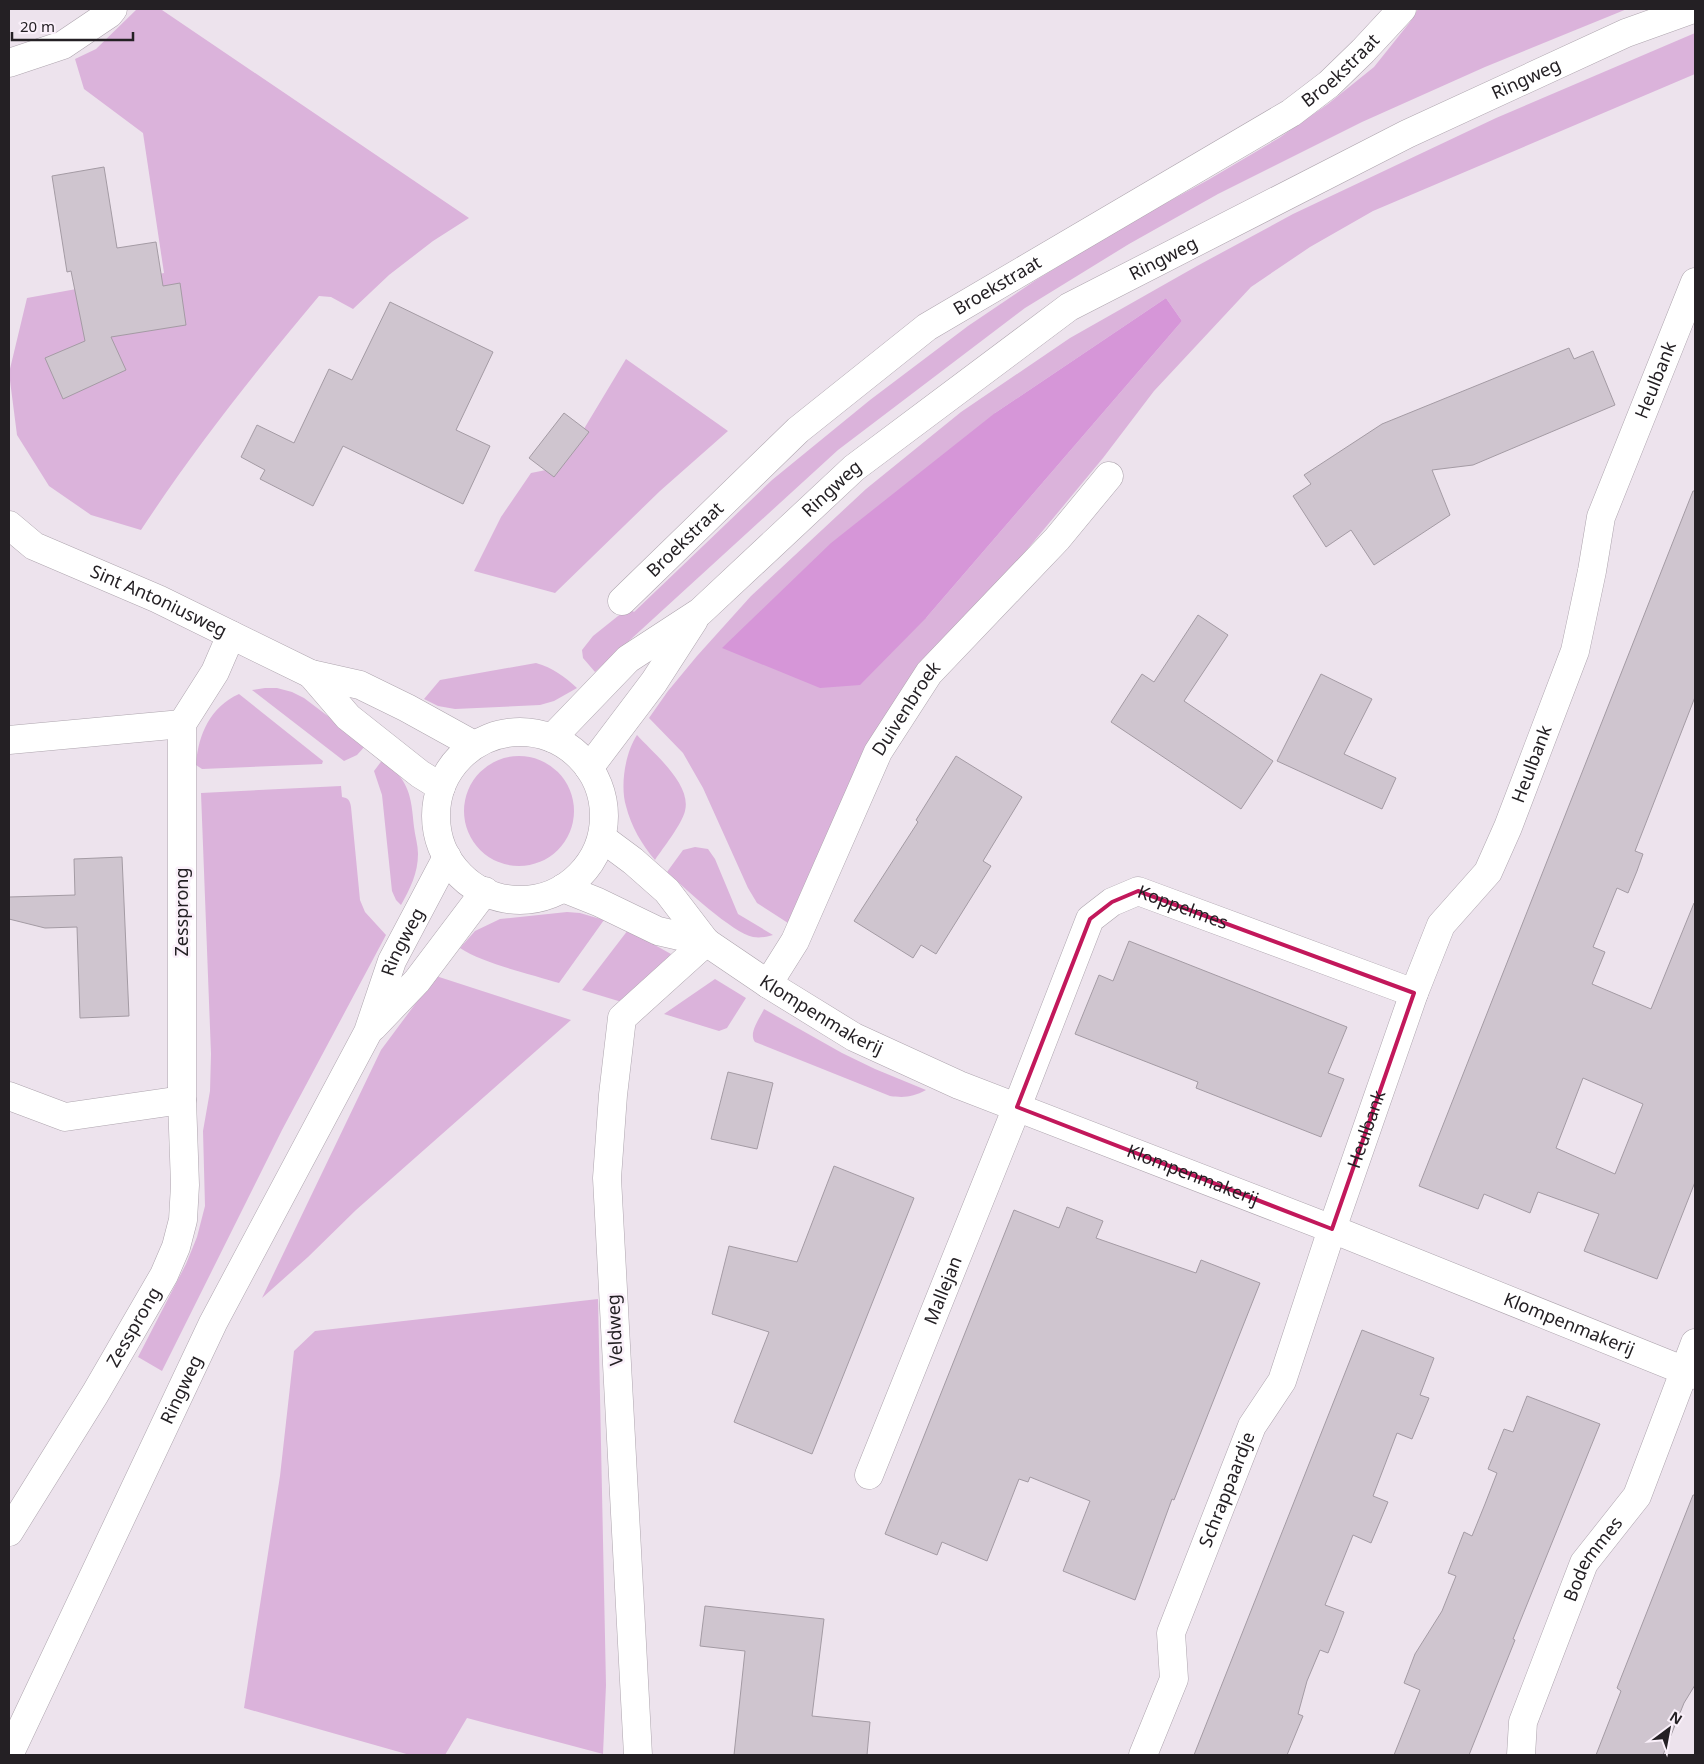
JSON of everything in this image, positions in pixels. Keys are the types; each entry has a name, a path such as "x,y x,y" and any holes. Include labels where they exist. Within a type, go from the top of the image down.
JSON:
{"street":[{"path":"9,63 63,45 109,14 113,9"},
{"name":"Broekstraat","path":"622,601 798,430 927,327 1291,113 1329,84 1364,51 1402,9"},
{"name":"Ringweg","path":"552,738 628,659 700,612 854,468 1070,307 1407,134 1626,34 1693,9"},
{"name":"Heulbank","path":"1332,1229 1414,993 1441,926 1488,872 1508,827 1575,651 1601,517 1695,282"},
{"name":"Duivenbroek","path":"768,984 795,941 878,752 929,673 1058,539 1109,476"},
{"name":"Sint Antoniusweg","path":"9,525 34,546 158,599 311,674 360,685 407,708 474,745"},
{"name":"Ringweg","path":"590,768 654,682 700,612"},
{"path":"9,740 182,724 215,672 231,635"},
{"name":"Sint Antoniusweg","path":"311,674 348,717 420,774 441,787"},
{"name":"Zessprong","path":"9,1532 95,1394 164,1275 176,1247 183,1220 185,1185 182,1100 182,724"},
{"path":"513,732 532,732 552,738 575,752 595,776 604,807 602,838 596,853 587,867 563,888 548,895 532,899 516,900 500,897 471,883 457,871 447,856 440,840 436,823 441,787 454,764 474,745 493,736 513,732"},
{"name":"Klompenmakerij","path":"602,838 633,861 666,891 706,942 768,984 854,1037 959,1085 1332,1229 1690,1373"},
{"name":"Ringweg","path":"9,1755 213,1323 368,1032 392,961 447,856"},
{"name":"Klompenmakerij","path":"563,888 598,902 658,931 706,942"},
{"name":"Koppelmes","path":"1017,1107 1090,919 1112,902 1138,890 1414,993"},
{"name":"Ringweg","path":"368,1032 418,981 485,891"},
{"name":"Veldweg","path":"638,1755 607,1178 612,1095 622,1018 706,942"},
{"path":"9,1096 65,1117 182,1100"},
{"name":"Mallejan","path":"869,1475 1017,1107"},
{"name":"Schrappaardje","path":"1143,1755 1174,1679 1171,1633 1252,1426 1282,1382 1332,1229"},
{"name":"Bodemmes","path":"1521,1755 1523,1722 1584,1563 1637,1496 1690,1373 1695,1343"}],"highlighted area":[{"path":"1138,891 1414,993 1332,1229 1017,1107 1090,919 1112,902"}],"shaded area":[{"path":"137,9 162,9 469,218 433,241 389,275 353,309 331,297 319,296 227,410 141,530 91,515 49,486 17,435 9,373 27,298 164,273 143,133 84,89 75,59 96,49"},
{"path":"1418,9 1627,9 1485,67 1362,122 1218,194 1129,244 1025,308 838,450 595,672 583,658 582,650 593,636 628,608 634,612 772,480 870,400 968,326 1036,280 1131,222 1279,138 1328,104 1374,67"},
{"path":"1695,33 1695,74 1373,211 1310,247 1251,287 1154,391 1103,458 1016,563 920,667 788,923 757,903 748,888 703,788 683,753 649,718 668,691 697,656 751,596 866,489 961,412 1070,338 1293,214 1496,118","holes":["1166,298 1182,321 926,618 995,413"]},
{"path":"1166,298 1182,321 926,618 860,685 820,688 722,648 831,543 995,413"},
{"path":"626,359 728,431 660,491 555,593 474,571 501,517 531,473 561,467"},
{"path":"536,663 558,673 577,688 554,701 540,705 455,709 438,706 424,699 440,680"},
{"path":"277,688 304,698 366,745 357,755 344,761 252,690"},
{"path":"239,694 323,761 322,764 202,769 196,765 199,743 207,723 220,706"},
{"path":"637,735 670,770 683,790 686,801 685,811 680,822 655,860 641,842 634,828 624,798 627,760"},
{"path":"519,756 540,760 558,772 570,790 574,811 570,832 558,850 540,862 519,866 498,862 480,850 468,832 464,811 468,790 480,772 498,760"},
{"path":"383,759 392,767 407,789 412,805 414,830 418,847 418,861 415,874 401,905 396,900 392,891 382,795 374,771"},
{"path":"341,786 342,797 348,800 351,807 360,900 365,912 386,935 282,1130 162,1371 138,1357 186,1264 197,1237 205,1206 203,1131 210,1091 211,1054 201,793"},
{"path":"695,847 708,849 715,859 738,914 773,935 753,937 744,934 721,919 667,872 683,850"},
{"path":"567,912 580,913 604,920 559,983 494,964 460,948 475,931 500,919"},
{"path":"628,930 671,954 643,989 625,1003 582,990"},
{"path":"436,976 571,1020 356,1210 308,1257 262,1298 381,1050"},
{"path":"715,979 746,998 727,1028 719,1031 664,1014"},
{"path":"764,1009 842,1053 926,1090 908,1096 890,1096 755,1042 753,1038 754,1030"},
{"path":"598,1299 606,1685 603,1754 467,1718 445,1755 410,1755 244,1708 280,1476 294,1351 315,1331"}],"building":[{"path":"104,167 117,248 156,242 163,286 180,283 186,325 111,337 126,370 63,399 45,358 85,341 71,271 67,272 52,176"},
{"path":"390,302 493,352 456,430 490,446 463,504 343,446 313,506 260,479 265,470 241,457 257,425 294,443 329,369 352,380"},
{"path":"1569,348 1574,359 1593,351 1615,405 1473,465 1432,470 1450,515 1374,565 1351,530 1326,547 1293,496 1311,484 1304,475 1382,424"},
{"path":"564,413 589,432 554,477 529,458"},
{"path":"1693,491 1695,491 1695,697 1635,851 1643,854 1637,871 1628,893 1617,888 1593,947 1605,952 1592,984 1651,1009 1695,904 1695,1182 1657,1279 1584,1251 1599,1214 1538,1192 1530,1213 1484,1194 1478,1209 1419,1186","holes":["1583,1078 1643,1104 1615,1174 1556,1148"]},
{"path":"1198,615 1228,635 1184,701 1273,761 1241,809 1111,722 1142,674 1154,682"},
{"path":"1321,674 1372,699 1344,754 1396,778 1382,809 1277,761"},
{"path":"956,756 1022,797 983,861 991,866 936,954 921,945 913,958 854,921 918,822 916,820"},
{"path":"122,857 129,1016 80,1018 77,927 45,928 9,919 9,897 75,895 74,859"},
{"path":"1129,941 1347,1027 1328,1073 1344,1079 1321,1137 1196,1088 1198,1082 1075,1034 1099,975 1113,981"},
{"path":"728,1072 773,1083 757,1149 711,1139"},
{"path":"834,1166 914,1198 812,1454 734,1422 769,1332 712,1314 729,1246 797,1262"},
{"path":"1067,1207 1103,1221 1096,1238 1196,1273 1201,1260 1260,1283 1174,1500 1172,1499 1135,1600 1063,1571 1090,1501 1030,1477 1028,1482 1019,1479 987,1561 942,1542 937,1555 885,1534 1014,1210 1059,1228"},
{"path":"1362,1330 1434,1358 1420,1395 1429,1398 1412,1439 1397,1433 1373,1496 1388,1502 1371,1543 1353,1535 1325,1605 1344,1612 1328,1653 1320,1650 1307,1681 1298,1714 1303,1716 1287,1755 1194,1755"},
{"path":"1527,1396 1600,1424 1513,1639 1515,1640 1469,1755 1394,1755 1420,1690 1404,1683 1415,1654 1442,1611 1456,1576 1448,1573 1464,1532 1472,1536 1485,1504 1497,1473 1488,1469 1504,1429 1513,1432"},
{"path":"1693,1495 1695,1495 1695,1685 1684,1703 1663,1755 1596,1755 1621,1691 1617,1688"},
{"path":"705,1606 824,1619 812,1716 870,1722 867,1755 734,1755 745,1651 700,1646"}]}
